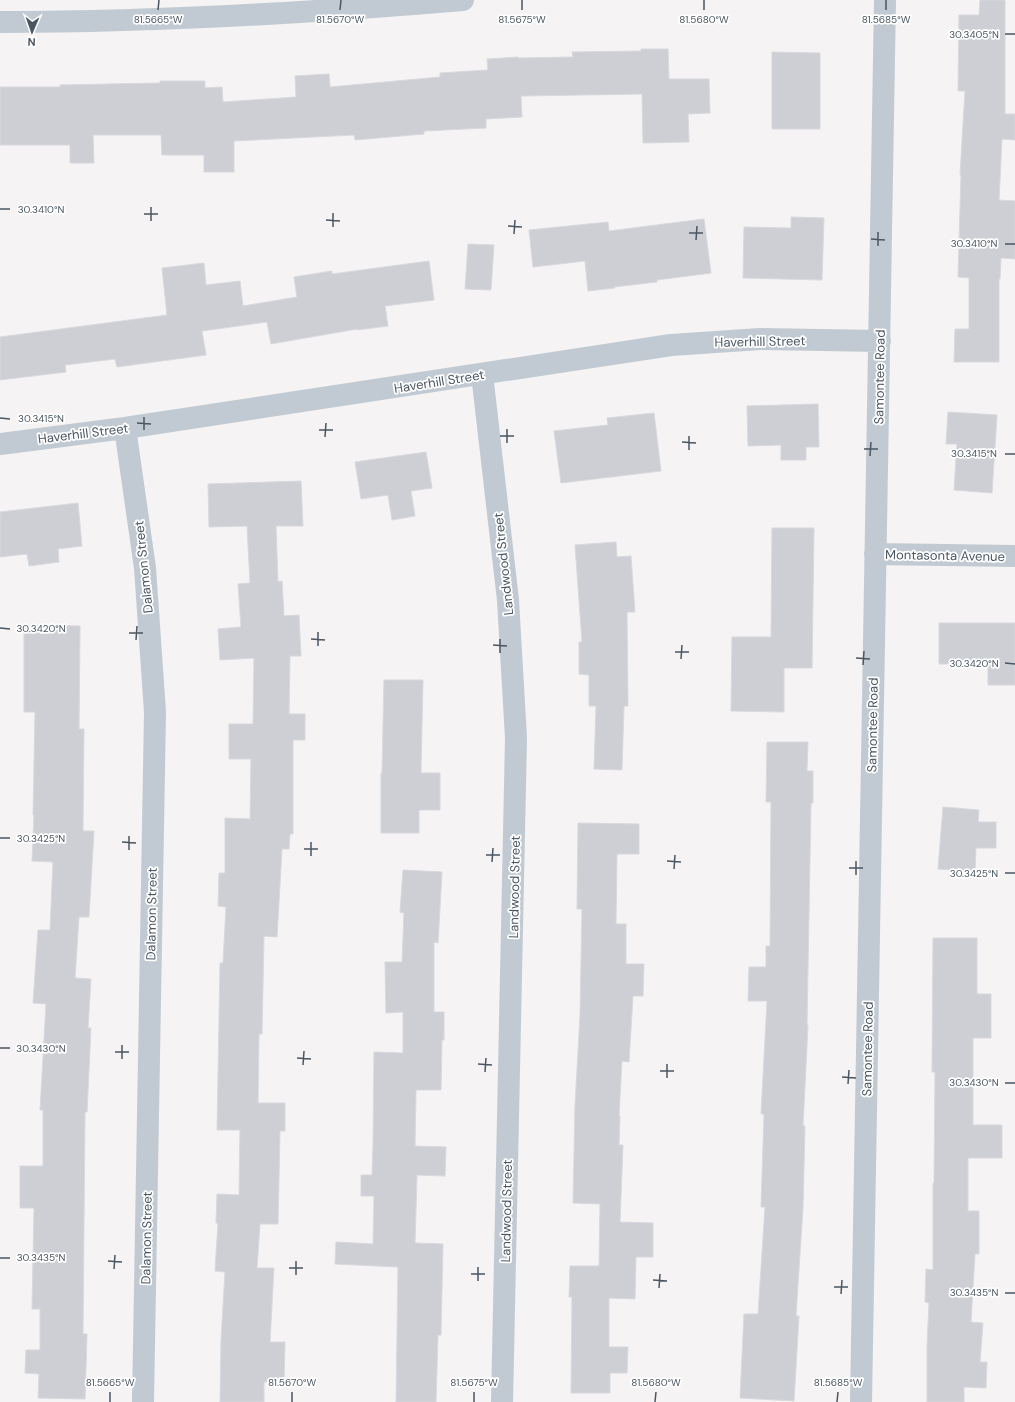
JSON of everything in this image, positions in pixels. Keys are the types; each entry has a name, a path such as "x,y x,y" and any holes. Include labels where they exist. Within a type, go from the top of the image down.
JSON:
{"street":[{"path":"0,22 91,22 248,16 463,0"},
{"name":"Samontee Road","path":"861,1402 885,0"},
{"name":"Haverhill Street","path":"0,444 125,428 671,345 760,339 880,341"},
{"name":"Landwood Street","path":"482,374 508,600 516,738 502,1402"},
{"name":"Dalamon Street","path":"125,428 145,568 155,712 143,1402"},
{"name":"Montasonta Avenue","path":"875,554 1015,556"}],"building":[{"path":"980,0 1005,0 1005,114 1015,114 1015,140 1002,139 999,200 1015,201 1015,259 1001,258 999,279 999,362 954,362 955,329 969,329 969,278 958,277 960,175 965,91 958,91 959,15 979,15"},
{"path":"641,49 668,49 669,79 709,79 710,113 688,114 689,142 643,143 642,94 521,96 522,117 486,119 486,128 424,131 424,134 355,140 354,135 234,141 234,172 204,172 204,155 162,155 161,135 93,135 94,163 70,163 70,145 0,145 0,87 60,87 60,85 160,83 160,81 205,81 205,88 222,87 223,102 296,97 295,76 329,74 330,87 440,77 440,73 488,70 487,59 518,57 573,57 572,52 641,51"},
{"path":"772,52 820,53 820,129 772,129"},
{"path":"791,217 824,218 822,280 743,278 744,227 791,228"},
{"path":"704,219 711,273 588,291 585,261 533,267 529,230 608,222 609,231"},
{"path":"468,244 494,245 491,290 465,289"},
{"path":"429,261 434,300 385,306 388,326 357,329 271,344 267,322 202,331 206,355 117,367 115,359 65,365 66,372 0,380 0,337 167,315 162,268 204,263 206,285 240,281 243,306 297,297 294,277 332,271 332,274"},
{"path":"818,404 819,447 806,447 806,460 781,460 781,445 748,446 747,406"},
{"path":"948,412 997,415 992,493 954,490 957,444 946,444"},
{"path":"654,413 661,471 561,483 554,431 608,425 607,418"},
{"path":"426,452 432,488 411,491 415,516 392,520 388,495 361,499 355,462"},
{"path":"301,481 303,526 276,526 278,582 282,581 284,616 299,615 301,656 290,656 289,714 305,714 305,740 293,740 293,834 290,834 289,849 282,849 277,937 264,936 262,1034 259,1034 258,1103 285,1103 285,1131 280,1131 278,1224 260,1224 257,1268 274,1268 270,1342 285,1342 284,1382 264,1382 264,1402 220,1402 221,1340 225,1272 215,1271 218,1223 216,1223 217,1194 239,1195 240,1130 217,1130 220,963 223,963 226,907 218,906 219,873 225,873 225,818 250,819 251,759 229,759 229,724 253,724 254,658 220,660 218,629 241,627 238,584 250,583 247,526 209,527 208,484"},
{"path":"78,503 82,546 58,549 59,562 29,566 27,554 0,557 0,512"},
{"path":"772,528 814,528 812,668 784,668 784,712 731,711 732,637 771,637"},
{"path":"616,542 617,557 631,556 635,612 627,612 628,706 624,706 622,770 594,769 596,706 589,706 589,675 579,674 579,642 582,642 575,545"},
{"path":"939,623 1015,623 1015,685 988,685 988,664 939,664"},
{"path":"24,625 80,626 79,729 84,729 83,831 94,831 89,917 79,917 75,978 91,979 88,1028 91,1028 87,1112 85,1112 83,1334 87,1334 85,1399 38,1398 39,1374 25,1373 26,1350 40,1350 40,1309 32,1309 34,1208 20,1208 20,1166 43,1166 43,1110 40,1110 46,1004 33,1003 38,930 50,930 53,862 32,861 35,712 24,712"},
{"path":"384,680 423,680 421,773 440,773 440,810 419,810 419,833 381,833"},
{"path":"767,742 808,742 807,771 813,771 813,803 811,803 808,1025 803,1126 805,1126 803,1208 796,1316 799,1316 794,1401 740,1398 744,1314 758,1314 765,1207 761,1207 764,1114 761,1114 767,1001 748,1001 749,967 766,967 766,946 770,946 771,802 766,802"},
{"path":"943,807 979,810 978,822 996,822 996,848 976,848 975,872 938,869"},
{"path":"578,823 639,824 639,854 617,854 616,924 626,924 626,964 644,964 643,996 633,996 629,1062 622,1061 619,1116 619,1145 623,1145 620,1222 653,1223 653,1257 636,1257 635,1299 609,1298 609,1347 628,1347 627,1373 610,1373 610,1393 571,1393 572,1297 569,1297 570,1266 599,1266 600,1204 573,1203 575,1105 580,1015 582,909 577,909"},
{"path":"403,870 442,872 438,943 434,942 434,1012 444,1012 441,1090 416,1090 415,1146 446,1147 445,1176 417,1175 415,1243 443,1244 441,1335 438,1335 436,1402 396,1402 398,1267 335,1264 336,1242 373,1244 374,1196 361,1196 361,1175 372,1175 374,1052 403,1053 403,1012 386,1013 385,962 402,962 404,913 400,912"},
{"path":"933,938 977,938 977,994 991,994 991,1038 973,1038 973,1125 1002,1125 1002,1158 968,1158 968,1211 979,1211 979,1254 975,1254 971,1322 983,1323 980,1362 987,1362 986,1388 964,1387 964,1402 927,1402 929,1303 925,1302 926,1269 933,1270 935,1072 932,1072"}]}
